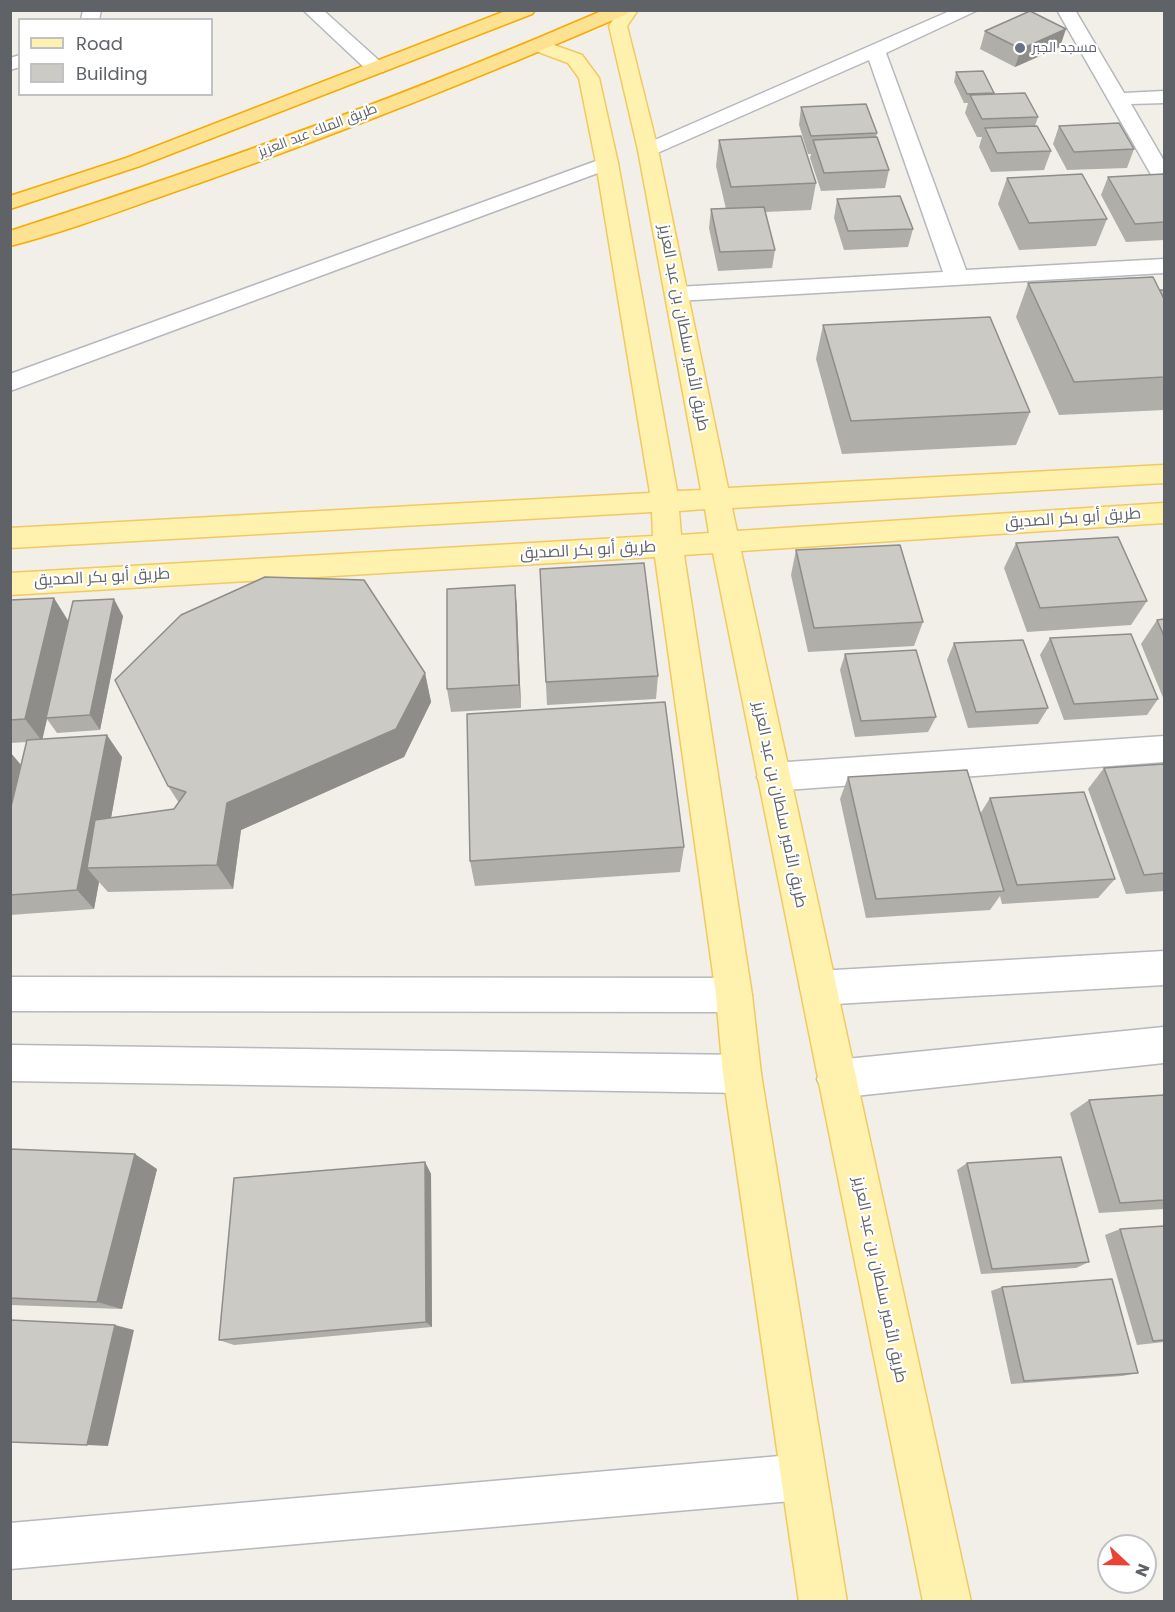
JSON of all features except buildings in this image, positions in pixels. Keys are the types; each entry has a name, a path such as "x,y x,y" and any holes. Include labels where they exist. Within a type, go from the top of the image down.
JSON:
{"highway":[{"path":"10,203 134,162 526,10"},
{"name":"طريق الملك عبد العزيز","path":"10,238 235,162 540,46 621,10"}],"main road":[{"name":"طريق الأمير سلطان بن عبد العزيز","path":"629,10 618,26 648,150 724,542 947,1602"},
{"path":"540,46 575,59 589,78 607,163 665,503 668,546 734,995 742,1074 823,1602"},
{"path":"10,538 1164,474"},
{"name":"طريق أبو بكر الصديق","path":"10,584 668,546 1164,513"}],"street":[{"path":"312,10 376,68"},
{"path":"648,150 969,10"},
{"path":"1066,10 1164,178"},
{"path":"876,52 957,278"},
{"path":"1118,99 1164,98"},
{"path":"10,383 607,163"},
{"path":"677,294 1164,266"},
{"path":"773,777 1164,749"},
{"path":"818,988 1164,968"},
{"path":"10,994 734,995"},
{"path":"836,1079 1164,1045"},
{"path":"10,1064 742,1074"},
{"path":"10,1546 803,1477"}],"place":[{"name":"مسجد الجبر","path":"1020,48"}]}
